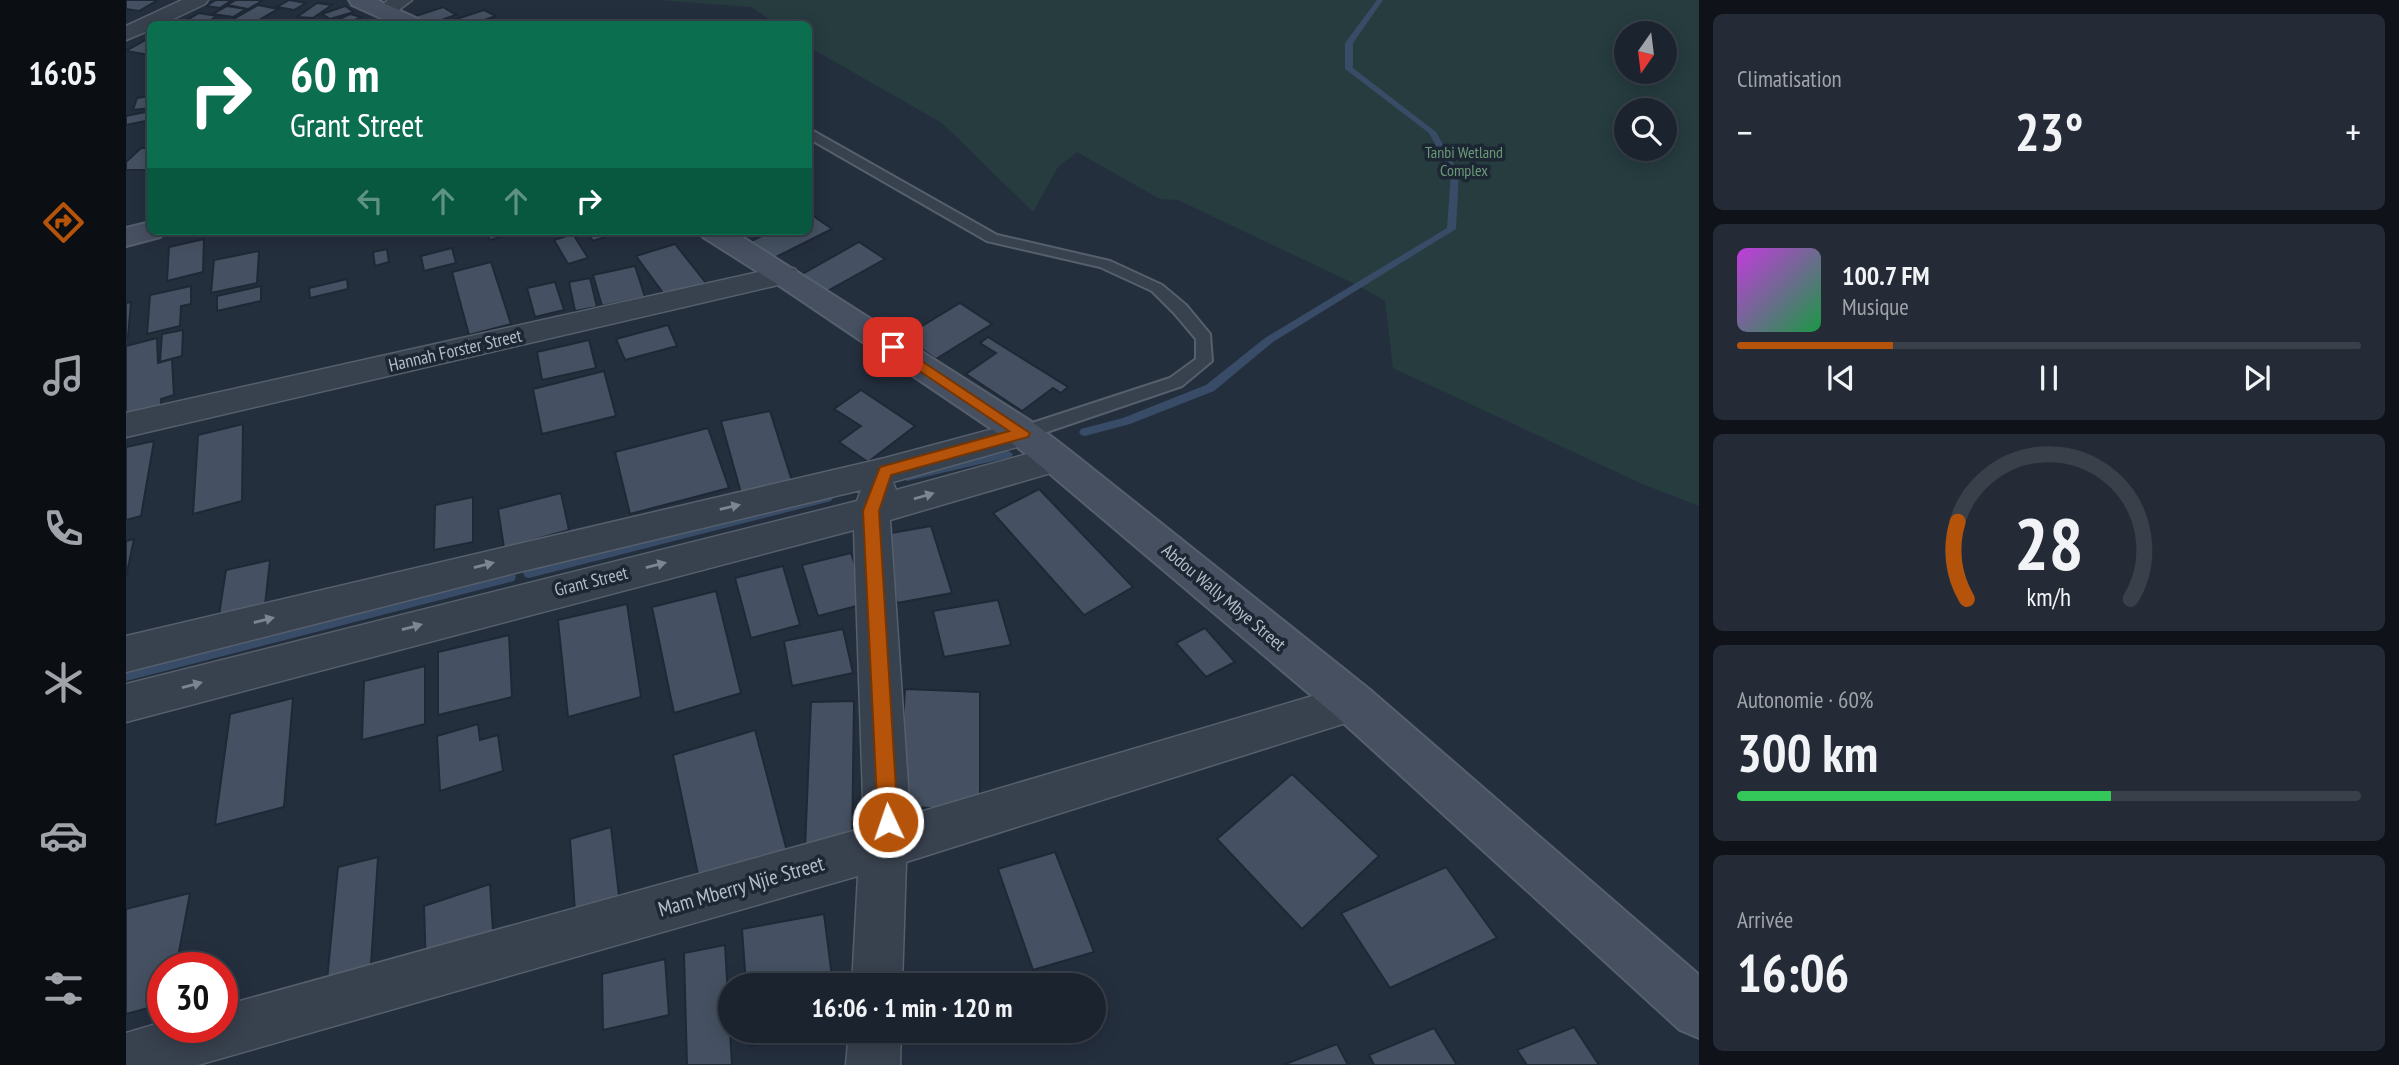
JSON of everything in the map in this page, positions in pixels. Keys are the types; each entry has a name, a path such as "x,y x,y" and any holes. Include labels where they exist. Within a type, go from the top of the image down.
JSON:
{"street":[{"path":"154,21 198,0"},
{"path":"360,0 393,6 407,21"},
{"path":"126,34 147,24"},
{"path":"126,237 147,232"},
{"name":"Abdou Wally Mbye Street","path":"720,235 785,275 1023,433 1056,459 1353,704 1699,1011"},
{"name":"Hannah Forster Street","path":"126,425 785,275"},
{"path":"126,654 519,557 885,471 1023,433"},
{"name":"Grant Street","path":"126,703 871,511 1056,459"},
{"path":"878,973 883,846 888,822 871,511 885,471"},
{"name":"Mam Mberry Njie Street","path":"126,1059 883,846 1353,704"},
{"path":"873,1065 874,1043"}],"lane":[{"path":"812,134 992,238 1104,264 1157,288 1180,309 1204,338 1204,361 1176,382 1023,433"}],"green space":[{"name":"Tanbi Wetland Complex","path":"658,0 1699,0 1699,506 1642,484 1393,368 1385,301 1357,285 1178,200 1160,199 1077,152 1058,167 1033,212 942,123 812,49 812,21 772,21 751,7"}],"building":[{"path":"126,0 158,0 139,11 126,9"},
{"path":"216,0 232,0 220,8 206,6"},
{"path":"236,0 262,1 248,9 227,5"},
{"path":"289,0 306,3 294,10 277,7"},
{"path":"317,3 332,5 313,18 297,17"},
{"path":"258,5 278,9 257,21 232,20"},
{"path":"227,6 246,9 233,17 213,14"},
{"path":"345,6 354,12 330,19 322,14"},
{"path":"443,7 456,15 439,21 420,21 413,17"},
{"path":"484,10 496,16 482,21 450,21"},
{"path":"199,13 217,16 209,21 187,20"},
{"path":"350,14 361,17 353,21 335,21"},
{"path":"147,39 147,54 126,51"},
{"path":"147,96 147,108 133,110 137,98"},
{"path":"147,112 147,121 126,125 126,116"},
{"path":"141,148 147,148 147,170 126,170 126,162"},
{"path":"812,215 832,229 766,262 743,245 764,235 812,235"},
{"path":"488,235 506,235 490,240"},
{"path":"574,235 588,258 568,264 554,240"},
{"path":"589,235 611,235 593,241"},
{"path":"204,239 203,272 167,281 169,247"},
{"path":"859,242 885,259 822,294 797,277"},
{"path":"675,244 706,283 666,297 636,256"},
{"path":"452,248 456,263 424,271 421,256"},
{"path":"387,249 389,262 375,266 373,252"},
{"path":"259,251 257,283 211,293 214,260"},
{"path":"491,262 511,324 469,335 452,272"},
{"path":"635,266 645,297 602,306 593,275"},
{"path":"590,278 597,307 575,311 569,282"},
{"path":"347,279 348,289 310,298 309,288"},
{"path":"555,282 564,310 535,317 527,288"},
{"path":"191,286 191,304 181,306 180,326 147,334 150,295"},
{"path":"261,286 261,301 217,311 217,296"},
{"path":"131,302 128,337 126,338 126,303"},
{"path":"960,303 992,324 936,359 904,337"},
{"path":"668,325 677,346 625,360 616,339"},
{"path":"183,330 182,356 160,362 162,334"},
{"path":"988,337 1068,387 1061,393 1053,388 1022,411 966,374 996,353 980,343"},
{"path":"157,338 158,363 172,359 174,395 161,399 161,412 126,422 126,346"},
{"path":"589,340 596,368 542,380 537,352"},
{"path":"604,371 616,416 542,434 533,389"},
{"path":"861,390 915,426 868,462 839,442 861,426 834,409"},
{"path":"770,411 792,481 741,493 721,421"},
{"path":"243,424 242,501 193,514 198,435"},
{"path":"708,428 729,488 630,514 615,452"},
{"path":"154,441 141,516 126,520 126,447"},
{"path":"1039,489 1133,587 1084,615 993,513"},
{"path":"561,493 569,530 504,548 498,509"},
{"path":"473,497 473,542 434,550 435,505"},
{"path":"931,526 952,593 897,603 880,535"},
{"path":"134,539 126,577 126,541"},
{"path":"851,553 868,603 818,616 802,565"},
{"path":"270,560 265,605 219,615 226,570"},
{"path":"783,566 800,625 751,638 735,578"},
{"path":"716,591 741,693 674,713 652,607"},
{"path":"998,600 1011,645 944,657 933,611"},
{"path":"627,604 641,697 568,717 558,620"},
{"path":"1205,628 1235,662 1206,677 1176,643"},
{"path":"843,629 853,673 792,686 784,641"},
{"path":"509,635 512,697 438,715 438,652"},
{"path":"425,666 425,724 362,740 364,681"},
{"path":"905,689 980,692 980,811 898,806"},
{"path":"293,698 284,807 215,825 230,714"},
{"path":"854,701 852,848 805,850 811,702"},
{"path":"478,724 480,740 498,735 503,771 440,791 437,736"},
{"path":"755,730 788,855 700,884 673,755"},
{"path":"1292,774 1379,856 1302,929 1217,839"},
{"path":"611,827 621,913 576,926 570,839"},
{"path":"1055,852 1094,952 1033,970 998,869"},
{"path":"378,857 370,980 326,991 338,867"},
{"path":"1446,867 1497,938 1390,988 1341,913"},
{"path":"490,884 494,947 426,969 424,906"},
{"path":"190,893 179,952 147,952 147,1008 126,1014 126,909"},
{"path":"824,914 831,973 745,973 742,929"},
{"path":"725,945 727,973 718,973 718,1043 731,1043 732,1065 687,1065 684,953"},
{"path":"665,959 669,1015 603,1030 602,974"},
{"path":"1574,1027 1599,1065 1527,1065 1517,1050"},
{"path":"1434,1028 1457,1065 1374,1065 1369,1055"},
{"path":"1337,1044 1348,1065 1283,1065"}],"waterway":[{"path":"1085,432 1126,421 1210,388 1269,340 1451,229 1455,173 1432,132 1349,69 1349,43 1380,0"},
{"path":"907,477 1007,454"},
{"path":"529,573 827,498"},
{"path":"126,675 510,577"}],"route":[{"path":"888,822 871,511 885,471 1023,433 893,347"}]}
